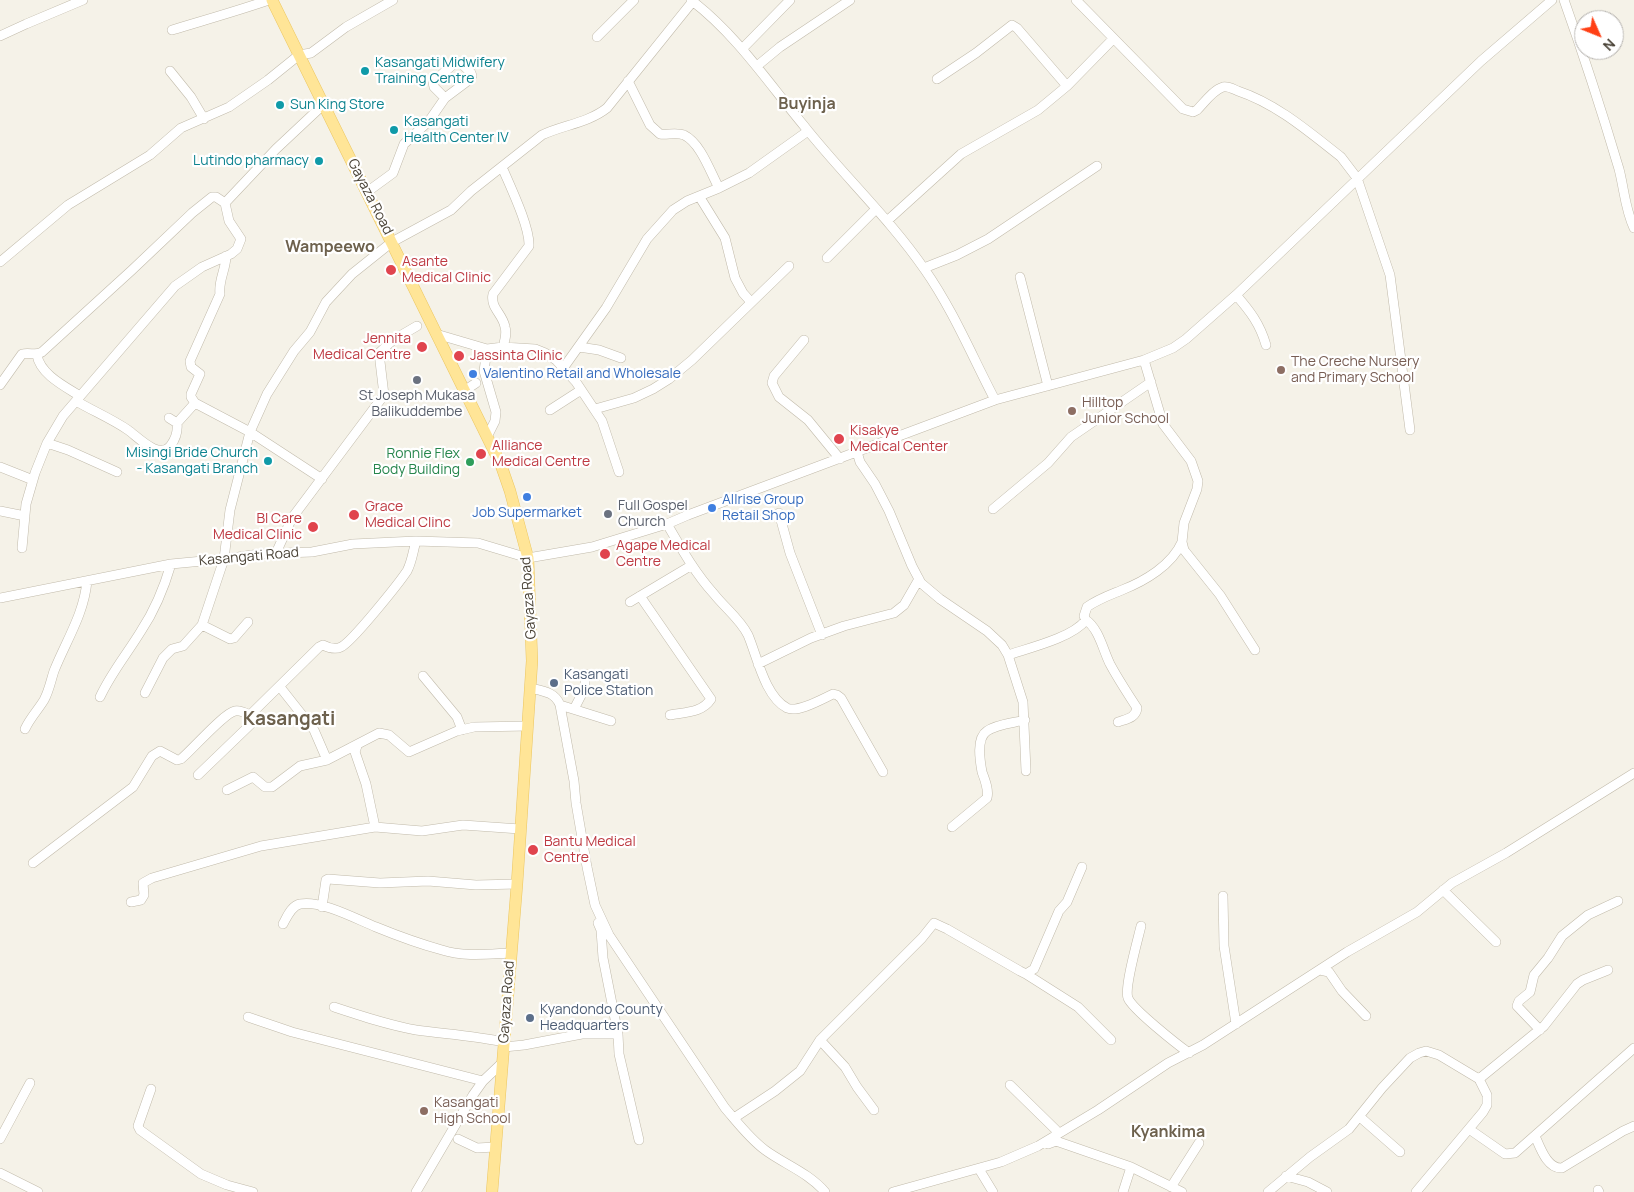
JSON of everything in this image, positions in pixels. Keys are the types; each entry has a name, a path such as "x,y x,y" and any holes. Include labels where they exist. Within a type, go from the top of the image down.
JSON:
{"main road":[{"name":"Gayaza Road","path":"270,0 324,104 488,437 510,491 528,558 532,629 528,726 505,1044 492,1192"}],"street":[{"path":"0,36 83,0"},
{"path":"172,30 222,14 236,12 270,0"},
{"path":"0,262 68,205 150,156 181,128 229,107 299,55 311,53 346,26 393,0"},
{"path":"597,37 634,0"},
{"path":"742,49 790,0"},
{"path":"757,66 780,47 850,0"},
{"path":"1076,0 1183,109 1193,112 1197,110 1216,91 1225,87 1252,96 1274,107 1341,157 1357,178 1390,275 1410,430"},
{"path":"528,558 592,547 667,524 995,400 1144,360 1173,348 1236,295 1481,61 1552,0"},
{"path":"1564,0 1589,68 1619,170 1629,218 1634,228"},
{"path":"145,693 163,658 172,649 183,646 202,625 224,559 230,510 250,432 267,394 294,351 310,332 326,302 352,274 392,242 451,210 542,135 555,128 589,119 607,108 692,1 757,66 808,131 888,221 924,268 952,312 995,400"},
{"path":"937,79 976,53 1012,25 1017,28 1067,86"},
{"path":"888,221 965,151 1032,114 1067,86 1113,39"},
{"path":"170,71 192,97 204,119"},
{"path":"628,81 650,125 660,134 684,135 696,146 712,168 712,176 719,188"},
{"path":"366,192 393,173 404,144 429,121 445,98"},
{"path":"225,203 276,149 324,104"},
{"path":"564,367 606,308 647,239 673,210 686,201 719,188 749,173 808,131"},
{"path":"924,268 957,255 988,238 1097,166"},
{"path":"502,167 529,240 529,246 493,294 493,306 505,327 503,347"},
{"path":"699,196 725,238 735,278 750,302"},
{"path":"0,385 22,354 42,352 192,212 212,197 216,197 225,203 229,221 241,239 236,249 226,256 202,266 175,286 64,416 47,443 33,480 26,504 22,548"},
{"path":"827,258 876,209"},
{"path":"226,256 226,265 219,287 220,294 190,361 191,367 200,374 191,397 195,403 250,432 322,480"},
{"path":"594,409 634,398 669,379 692,360 788,266"},
{"path":"1020,277 1048,386"},
{"path":"1236,295 1254,315 1266,345"},
{"path":"276,553 292,518 384,395 379,354 393,340 417,326"},
{"path":"436,334 487,349 503,347 535,349 545,353 564,367 602,421 619,472"},
{"path":"804,340 774,376 772,383 779,397 808,420 840,459"},
{"path":"579,347 602,351 622,358"},
{"path":"487,349 484,371 496,412 495,421 488,437"},
{"path":"37,354 38,363 78,399 153,448 162,450 169,448 174,442 178,431 173,420 195,403"},
{"path":"1144,360 1163,424 1191,461 1198,481 1197,489 1184,523 1183,546 1167,571"},
{"path":"993,509 1048,463 1071,437 1151,382"},
{"path":"550,410 582,390"},
{"path":"47,443 68,450 117,472"},
{"path":"857,452 860,462 875,484 889,511 919,579 929,591 987,630 1002,645 1008,655 1023,702 1026,772"},
{"path":"0,468 33,480"},
{"path":"0,512 25,516"},
{"path":"779,513 790,553 822,635"},
{"path":"667,524 692,565 714,595 737,619 747,633 758,664 778,702 790,709 799,708 837,694 883,772"},
{"path":"250,715 319,647 323,645 328,648 341,647 354,636 406,571 416,541"},
{"name":"Kasangati Road","path":"0,598 171,564 259,554 312,552 353,544 416,541 478,543 528,558"},
{"path":"1118,722 1133,716 1137,708 1111,665 1096,633 1084,616 1087,607 1152,574 1183,546"},
{"path":"1183,546 1220,596 1255,650"},
{"path":"100,697 107,681 156,605 171,564"},
{"path":"630,602 692,565"},
{"path":"758,664 811,638 844,626 894,613 904,605 919,579"},
{"path":"25,728 29,719 44,701 47,694 54,670 83,605 87,581"},
{"path":"640,596 711,698 708,703 696,711 670,715"},
{"path":"1008,655 1054,639 1080,626 1086,620"},
{"path":"202,625 230,640 248,622"},
{"path":"574,709 585,688 585,674"},
{"path":"423,676 453,711 462,730"},
{"path":"280,687 314,730 327,760"},
{"path":"530,688 550,693 560,705 596,918 601,930 603,958 618,1034 619,1054 639,1140"},
{"path":"560,705 611,721"},
{"path":"33,863 132,787 156,752 160,751 177,760 181,759 232,712 239,711 250,715"},
{"path":"198,775 251,724 250,715"},
{"path":"952,826 987,798 980,759 981,740 984,734 999,726 1025,720"},
{"path":"227,790 254,777 265,787 272,787 300,766 327,760 379,733 389,735 409,752 462,730 474,727 528,726"},
{"path":"356,746 355,752 366,784 375,827"},
{"path":"893,1192 1001,1162 1056,1139 1141,1080 1189,1053 1320,970 1417,912 1443,890 1634,773"},
{"path":"131,902 143,898 143,883 163,874 261,846 375,827 422,831 463,825 520,829"},
{"path":"1026,974 1034,969 1059,911 1067,902 1082,867"},
{"path":"322,907 326,880 328,879 380,882 428,881 476,885 517,884"},
{"path":"1443,890 1496,942"},
{"path":"1223,896 1224,946 1236,1024"},
{"path":"1540,1030 1517,1006 1519,1001 1530,992 1534,975 1568,930 1588,915 1618,901"},
{"path":"283,924 292,909 297,905 313,904 444,951 461,954 511,953"},
{"path":"595,906 609,934 734,1118 760,1146 818,1184 825,1192"},
{"path":"734,1118 775,1091 800,1071 820,1040 922,938 934,923 1026,974 1078,1007 1111,1040"},
{"path":"1141,926 1129,982 1128,998 1172,1042 1189,1053"},
{"path":"1320,970 1329,972 1342,991 1366,1016"},
{"path":"1479,1079 1540,1030 1555,1014 1577,984 1608,970"},
{"path":"334,1007 415,1030 474,1036 505,1044 524,1045 582,1034 618,1034"},
{"path":"248,1017 292,1032 483,1081"},
{"path":"820,1040 845,1068 874,1110"},
{"path":"1469,1129 1505,1154 1511,1154 1535,1136 1572,1101 1634,1048"},
{"path":"1268,1192 1310,1157 1349,1129 1376,1095 1410,1058 1426,1051 1439,1055 1479,1079 1487,1095 1487,1105 1416,1192"},
{"path":"416,1192 463,1110 483,1081 502,1063"},
{"path":"0,1139 30,1083"},
{"path":"1010,1085 1056,1130 1056,1139"},
{"path":"151,1089 138,1126 140,1130 201,1174 227,1185 254,1192"},
{"path":"1360,1117 1400,1152"},
{"path":"1535,1136 1551,1164 1558,1169 1634,1126"},
{"path":"458,1139 477,1148 495,1147"},
{"path":"1056,1139 1131,1167 1182,1192"},
{"path":"1172,1187 1199,1143"},
{"path":"1123,1192 1131,1167"},
{"path":"979,1169 993,1192"},
{"path":"0,1173 38,1192"},
{"path":"1286,1176 1308,1182 1327,1192"}],"place":[{"name":"Kasangati Midwifery Training Centre","path":"365,71"},
{"name":"Sun King Store","path":"280,105"},
{"name":"Kasangati Health Center IV","path":"394,130"},
{"name":"Lutindo pharmacy","path":"319,161"},
{"name":"Asante Medical Clinic","path":"391,270"},
{"name":"Jennita Medical Centre","path":"422,347"},
{"name":"Jassinta Clinic","path":"459,356"},
{"name":"The Creche Nursery and Primary School","path":"1281,370"},
{"name":"Valentino Retail and Wholesale","path":"473,374"},
{"name":"St Joseph Mukasa Balikuddembe","path":"417,380"},
{"name":"Hilltop Junior School","path":"1072,411"},
{"name":"Kisakye Medical Center","path":"839,439"},
{"name":"Alliance Medical Centre","path":"481,454"},
{"name":"Misingi Bride Church - Kasangati Branch","path":"268,461"},
{"name":"Ronnie Flex Body Building","path":"470,462"},
{"name":"Job Supermarket","path":"527,497"},
{"name":"Allrise Group Retail Shop","path":"712,508"},
{"name":"Full Gospel Church","path":"608,514"},
{"name":"Grace Medical Clinc","path":"354,515"},
{"name":"BI Care Medical Clinic","path":"313,527"},
{"name":"Agape Medical Centre","path":"605,554"},
{"name":"Kasangati Police Station","path":"554,683"},
{"name":"Bantu Medical Centre","path":"533,850"},
{"name":"Kyandondo County Headquarters","path":"530,1018"},
{"name":"Kasangati High School","path":"424,1111"}],"district":[{"name":"Buyinja","path":"807,105"},
{"name":"Wampeewo","path":"330,248"},
{"name":"Kasangati","path":"289,720"},
{"name":"Kyankima","path":"1168,1133"}]}
